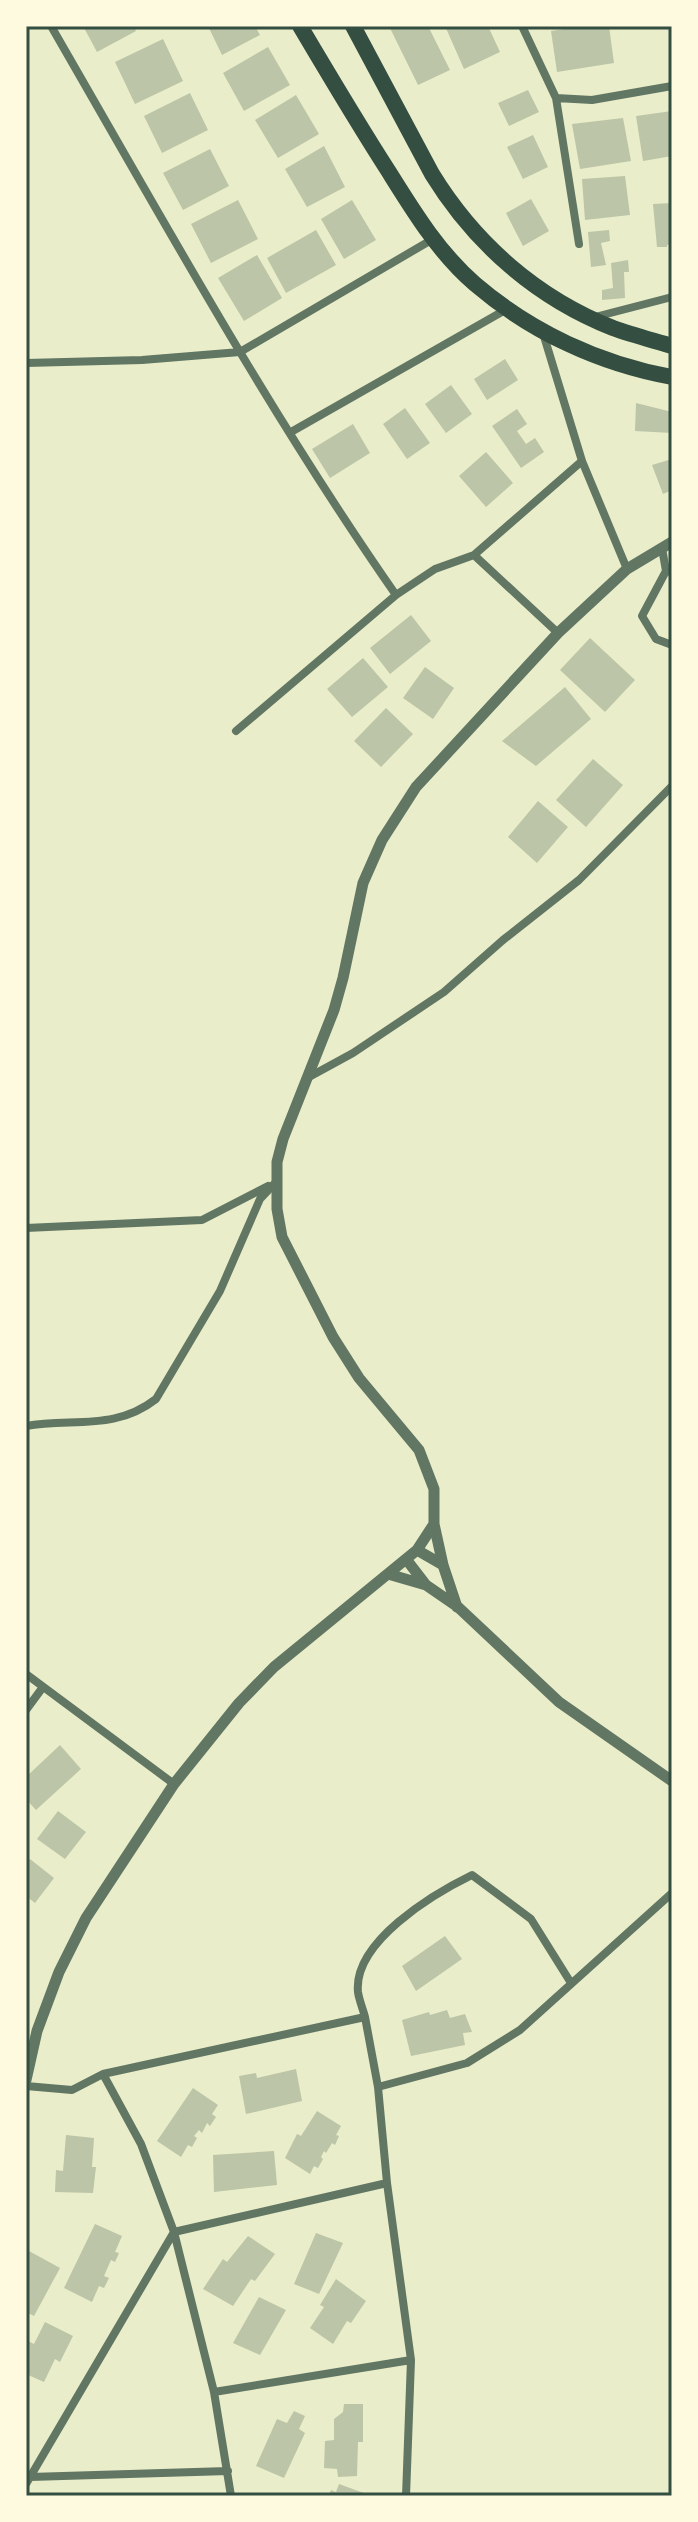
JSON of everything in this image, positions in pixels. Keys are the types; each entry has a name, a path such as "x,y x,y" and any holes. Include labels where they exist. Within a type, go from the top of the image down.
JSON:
{"highway":[{"path":"300,26 433,239 473,282 543,332 605,358 649,373 672,377"},
{"path":"353,26 432,174 445,195 486,244 528,282 557,301 614,328 672,346"}],"street":[{"path":"51,26 240,352 355,537 396,595"},
{"path":"522,26 556,98 579,244"},
{"path":"556,98 592,100 672,86"},
{"path":"26,363 142,360 240,352 433,239"},
{"path":"591,318 672,297"},
{"path":"291,432 507,309"},
{"path":"543,332 582,461 627,569"},
{"path":"236,731 396,595 435,569 474,555 582,461"},
{"path":"458,1607 443,1565 434,1524 434,1489 419,1450 359,1378 333,1337 282,1237 277,1209 277,1162 343,978 363,883 382,840 416,787 558,633 627,569 667,545 669,571 642,616 656,639 672,645"},
{"path":"474,555 558,633"},
{"path":"309,1077 353,1053 444,992 579,880 672,786"},
{"path":"26,1228 202,1220 276,1182"},
{"path":"26,1426 112,1421 146,1407 156,1399 220,1291 260,1199 276,1182"},
{"path":"365,2017 103,2074 72,2090 26,2083 37,2031 59,1972 79,1931 174,1784 239,1703 274,1667 417,1550 434,1524"},
{"path":"417,1550 443,1565"},
{"path":"406,1559 426,1585 458,1607 559,1702 672,1781"},
{"path":"388,1574 426,1585"},
{"path":"26,1674 174,1784"},
{"path":"26,1710 43,1687"},
{"path":"406,2496 411,2360 387,2183 378,2087 358,1990 366,1957 389,1930 444,1889 472,1875 531,1919 571,1983"},
{"path":"378,2087 467,2063 520,2030 672,1893"},
{"path":"103,2074 141,2144 174,2232 214,2392 231,2496"},
{"path":"28,2480 174,2232 387,2183"},
{"path":"214,2392 411,2360"},
{"path":"28,2480 228,2471"}],"building":[{"path":"83,26 134,26 136,31 97,52"},
{"path":"208,26 255,26 260,35 222,55"},
{"path":"389,26 428,26 450,70 418,85"},
{"path":"445,26 488,26 500,52 464,69"},
{"path":"609,26 614,63 557,72 551,31"},
{"path":"163,39 183,81 135,104 115,62"},
{"path":"268,47 290,85 244,111 223,73"},
{"path":"528,90 539,112 509,126 498,103"},
{"path":"190,93 208,130 162,153 144,116"},
{"path":"296,95 319,134 278,158 255,120"},
{"path":"672,111 672,156 643,161 636,116"},
{"path":"623,118 631,161 580,169 572,124"},
{"path":"533,135 548,167 523,179 507,147"},
{"path":"324,146 345,187 307,207 285,169"},
{"path":"210,149 229,186 183,210 163,173"},
{"path":"625,176 630,215 585,220 582,179"},
{"path":"531,199 549,231 523,246 506,213"},
{"path":"238,200 258,239 211,263 191,224"},
{"path":"352,200 376,240 344,259 321,219"},
{"path":"672,203 672,244 657,247 653,204"},
{"path":"316,230 336,265 286,293 267,258"},
{"path":"609,230 610,241 601,243 606,265 591,267 588,232"},
{"path":"257,255 282,298 244,321 218,278"},
{"path":"628,260 629,272 624,272 625,298 602,300 602,290 613,288 611,263"},
{"path":"505,359 518,380 487,400 474,379"},
{"path":"451,385 472,414 446,433 425,404"},
{"path":"636,403 672,412 672,433 635,431"},
{"path":"405,408 430,443 407,459 383,424"},
{"path":"517,409 527,424 517,431 526,444 535,438 544,452 521,468 492,426"},
{"path":"353,424 370,453 330,478 312,449"},
{"path":"486,452 513,483 486,507 459,476"},
{"path":"672,459 672,490 663,494 652,465"},
{"path":"411,615 431,641 390,674 370,648"},
{"path":"590,638 635,680 605,712 560,670"},
{"path":"363,658 388,687 352,717 327,689"},
{"path":"425,667 454,688 433,719 403,698"},
{"path":"565,687 591,719 536,766 502,741"},
{"path":"386,708 413,734 381,767 354,741"},
{"path":"593,759 623,785 586,827 556,800"},
{"path":"538,801 568,827 537,863 508,837"},
{"path":"60,1745 81,1769 36,1810 26,1799 26,1777"},
{"path":"58,1811 86,1832 65,1859 37,1839"},
{"path":"30,1859 54,1878 35,1903 26,1896 26,1865"},
{"path":"445,1936 462,1959 416,1991 402,1966"},
{"path":"447,2010 450,2018 465,2014 472,2032 463,2033 465,2045 411,2056 402,2020"},
{"path":"296,2069 302,2101 246,2114 239,2076 256,2073 257,2078"},
{"path":"193,2088 218,2105 212,2114 216,2117 210,2126 207,2123 202,2133 199,2130 192,2147 188,2145 181,2157 157,2141"},
{"path":"317,2111 341,2126 335,2145 332,2143 326,2153 324,2151 318,2168 314,2166 310,2174 285,2158 297,2134 301,2136"},
{"path":"66,2135 94,2138 92,2167 96,2167 93,2193 55,2192 56,2170 63,2171"},
{"path":"274,2151 277,2185 214,2192 213,2155"},
{"path":"95,2224 122,2236 115,2252 119,2253 115,2262 111,2260 104,2276 109,2278 104,2288 99,2286 92,2302 64,2288"},
{"path":"316,2233 343,2243 319,2294 294,2284"},
{"path":"248,2236 275,2254 255,2281 251,2279 233,2306 203,2289 223,2259 227,2262"},
{"path":"29,2251 60,2268 34,2316 26,2312 26,2258"},
{"path":"336,2279 366,2301 351,2323 347,2321 333,2344 310,2328 324,2307 320,2305"},
{"path":"259,2297 286,2310 260,2355 233,2343"},
{"path":"45,2322 73,2336 60,2362 55,2359 44,2382 26,2374 26,2340 34,2344"},
{"path":"344,2404 363,2404 363,2442 358,2442 357,2476 338,2477 337,2469 324,2468 325,2441 334,2440 334,2419 343,2412"},
{"path":"294,2411 305,2416 299,2429 305,2433 284,2478 256,2466 277,2419 287,2423"},
{"path":"339,2484 372,2496 328,2496 331,2490 336,2492"}]}
